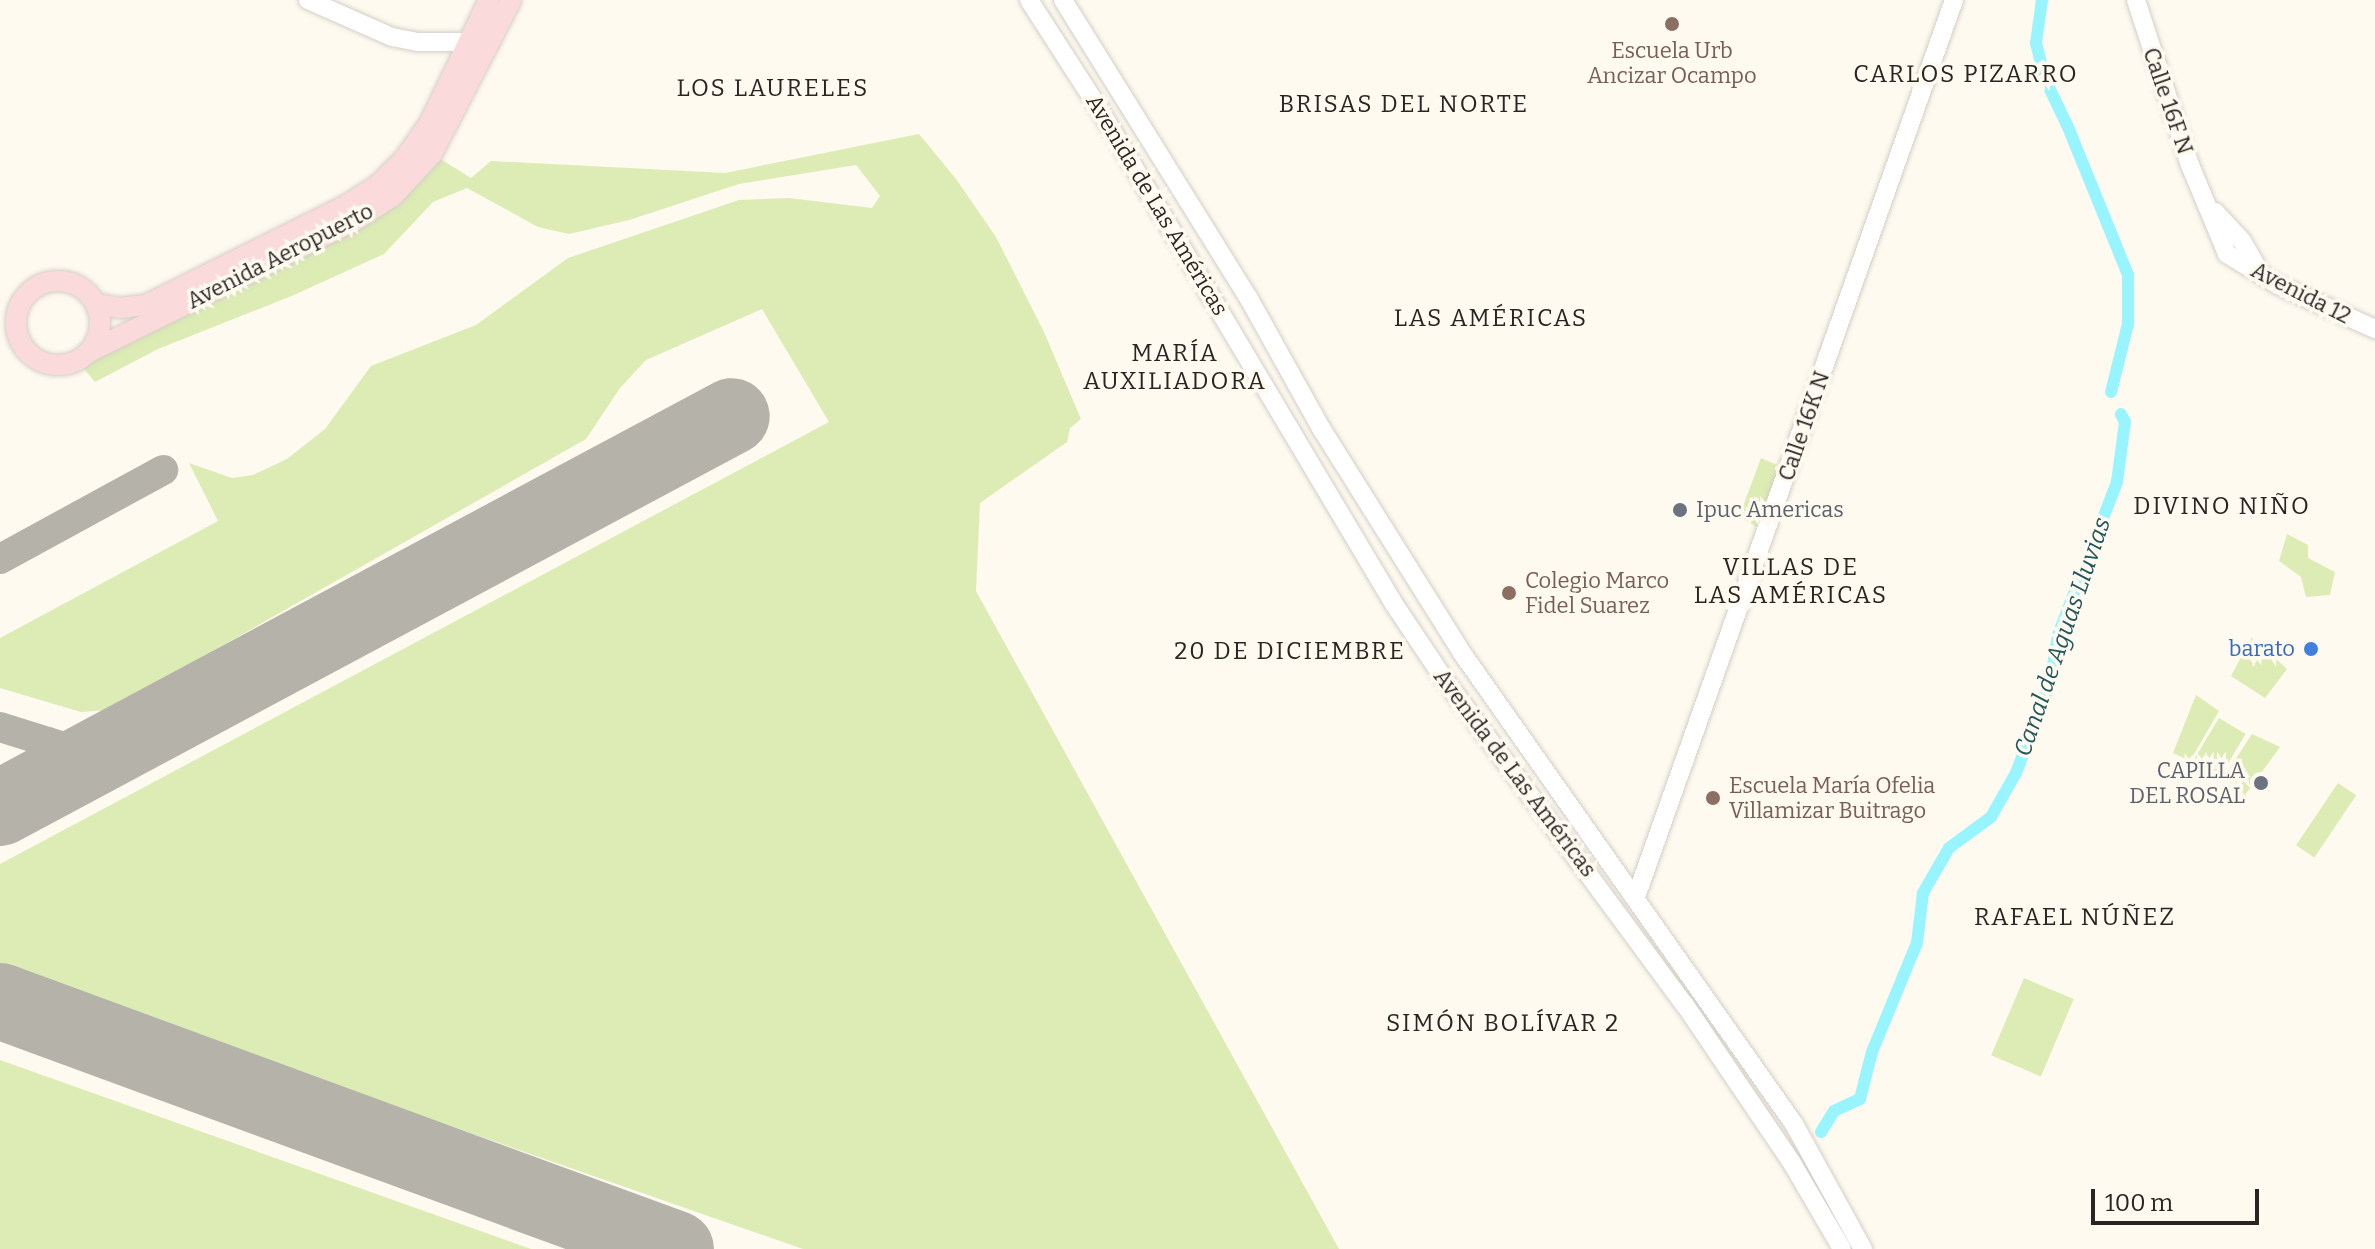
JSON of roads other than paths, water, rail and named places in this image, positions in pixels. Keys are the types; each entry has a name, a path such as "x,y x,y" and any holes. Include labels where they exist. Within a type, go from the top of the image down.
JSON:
{"main road":[{"path":"308,0 392,37 476,49"},
{"name":"Avenida Aeropuerto","path":"89,352 354,221 393,196 432,154 476,49 489,0"},
{"name":"Avenida Aeropuerto","path":"96,304 120,308 146,305 365,195 393,172 415,145 511,0"},
{"name":"Avenida de Las Américas","path":"1029,0 1106,120 1336,511 1442,676 1626,923 1792,1163 1842,1249"},
{"name":"Avenida de Las Américas","path":"1063,0 1248,297 1321,428 1462,653 1794,1124 1863,1249"},
{"name":"Calle 16K N","path":"1636,897 1954,0"},
{"name":"Calle 16F N","path":"2136,0 2205,201 2232,246"},
{"name":"Avenida 12","path":"2232,246 2261,274 2375,329"},
{"path":"54,281 80,287 96,304 100,330 89,352 64,365 38,360 20,341 17,315 30,292 54,281"},
{"path":"1442,676 1455,672 1462,653"},
{"path":"1472,717 1470,709 1474,695 1489,691"},
{"path":"1774,1138 1788,1136 1794,1124"},
{"path":"1792,1163 1797,1151 1809,1148"}],"waterway":[{"name":"Canal de Aguas Lluvias","path":"2042,0 2036,43 2045,79 2068,127 2128,275 2128,324 2111,392"},
{"name":"Canal de Aguas Lluvias","path":"1821,1132 1834,1111 1860,1099 1872,1052 1917,943 1923,893 1949,848 1991,817 2016,773 2050,684 2058,635 2117,482 2125,422 2121,414"}],"place":[{"name":"Escuela Urb Ancizar Ocampo","path":"1672,24"},
{"name":"Ipuc Americas","path":"1680,510"},
{"name":"Colegio Marco Fidel Suarez","path":"1509,593"},
{"name":"barato","path":"2311,649"},
{"name":"CAPILLA DEL ROSAL","path":"2261,783"},
{"name":"Escuela María Ofelia Villamizar Buitrago","path":"1713,798"}],"district":[{"name":"CARLOS PIZARRO","path":"1966,75"},
{"name":"LOS LAURELES","path":"773,89"},
{"name":"BRISAS DEL NORTE","path":"1404,105"},
{"name":"LAS AMÉRICAS","path":"1491,319"},
{"name":"MARÍA AUXILIADORA","path":"1175,368"},
{"name":"DIVINO NIÑO","path":"2222,507"},
{"name":"VILLAS DE LAS AMÉRICAS","path":"1791,582"},
{"name":"20 DE DICIEMBRE","path":"1290,652"},
{"name":"RAFAEL NÚÑEZ","path":"2075,918"},
{"name":"SIMÓN BOLÍVAR 2","path":"1503,1024"}]}
